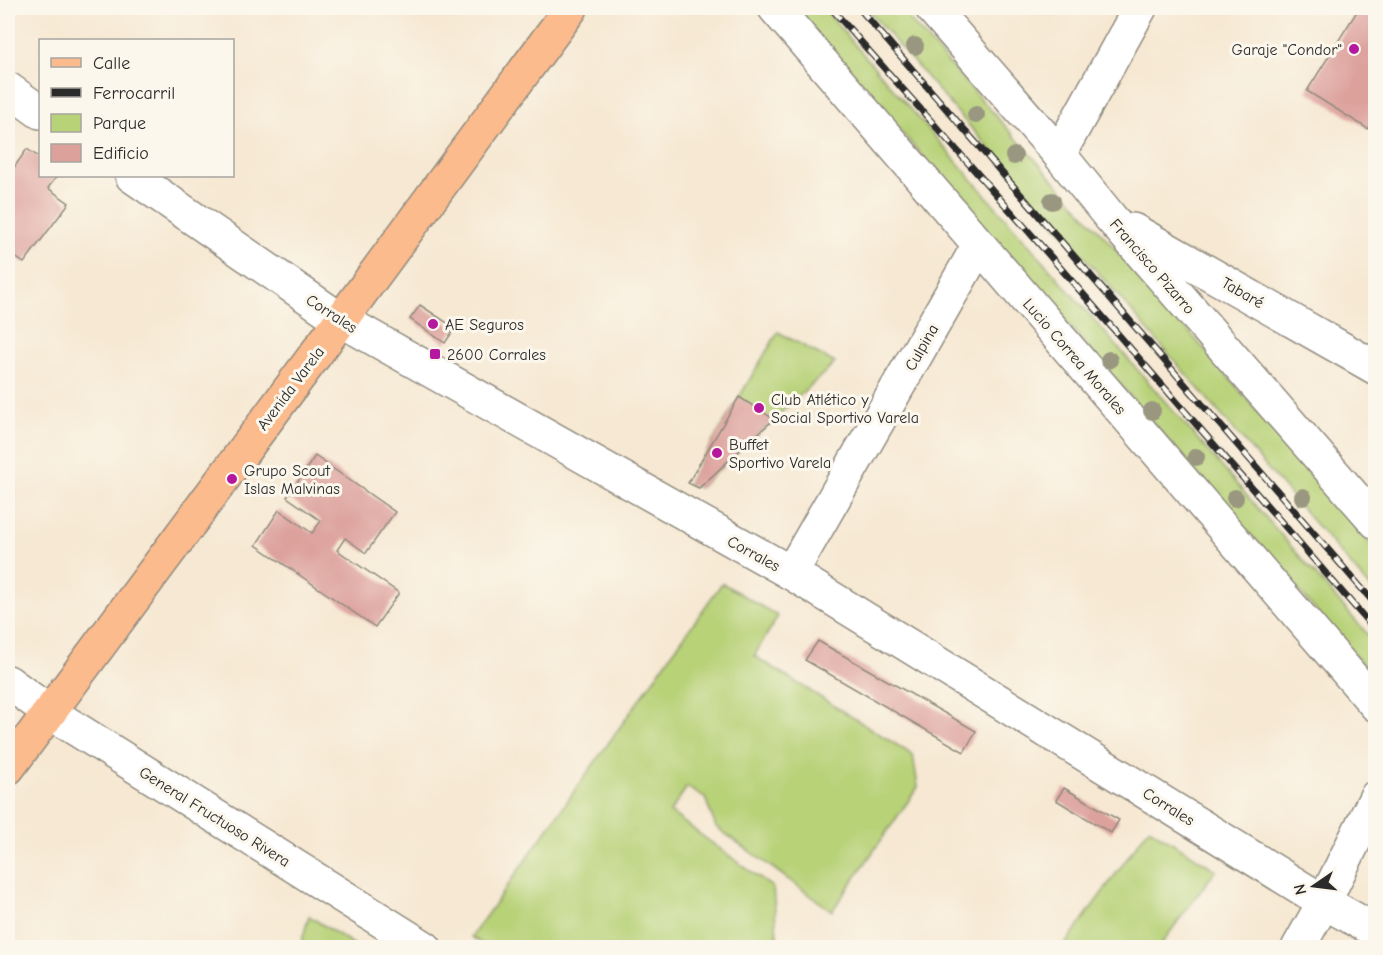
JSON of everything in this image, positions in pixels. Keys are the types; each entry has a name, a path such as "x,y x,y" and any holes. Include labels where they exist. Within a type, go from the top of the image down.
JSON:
{"main road":[{"name":"Avenida Varela","path":"8,768 571,8"}],"street":[{"name":"Lucio Correa Morales","path":"775,8 1376,705"},
{"name":"Francisco Pizarro","path":"932,8 1059,154 1110,217 1376,522"},
{"path":"1059,154 1140,8"},
{"path":"8,89 39,111"},
{"name":"Corrales","path":"133,177 341,320 791,573 1324,902 1376,931"},
{"name":"Tabaré","path":"1110,217 1376,368"},
{"name":"Culpina","path":"791,573 979,245"},
{"name":"General Fructuoso Rivera","path":"8,682 49,712 425,948"},
{"path":"1298,948 1324,902 1376,797"}],"green space":[{"path":"794,8 823,8 1375,643 1375,679"},
{"path":"866,8 899,8 1174,314 1375,549 1375,593 1127,306"},
{"name":"Club Atlético y Social Sportivo Varela","path":"778,332 835,363 699,488 688,483"},
{"path":"722,583 778,616 754,656 913,755 918,787 832,911 716,827 705,798 687,787 670,812 773,888 778,947 489,948 471,937"},
{"path":"1149,828 1216,870 1159,947 1063,947"},
{"path":"309,916 358,947 300,947"}],"building":[{"name":"Garaje \"Condor\"","path":"1359,8 1376,8 1376,116 1368,129 1307,91"},
{"path":"27,149 39,157 39,177 56,177 48,188 69,203 24,263 8,252 8,176"},
{"name":"AE Seguros","path":"420,305 455,328 445,343 410,319"},
{"path":"739,397 774,419 699,488 688,483"},
{"path":"315,456 395,512 366,553 345,538 337,550 399,593 375,627 256,545 279,510 312,533 321,521 287,497"},
{"path":"818,641 976,731 964,752 805,660"},
{"path":"1064,788 1119,820 1111,833 1056,800"}],"railway":[{"path":"831,8 1376,631"},
{"path":"859,8 1376,605"}],"place":[{"name":"Garaje \"Condor\"","path":"1354,49"},
{"name":"AE Seguros","path":"433,324"},
{"name":"2600 Corrales","path":"435,354"},
{"name":"Club Atlético y Social Sportivo Varela","path":"759,408"},
{"name":"Buffet Sportivo Varela","path":"717,453"},
{"name":"Grupo Scout Islas Malvinas","path":"232,479"}]}
